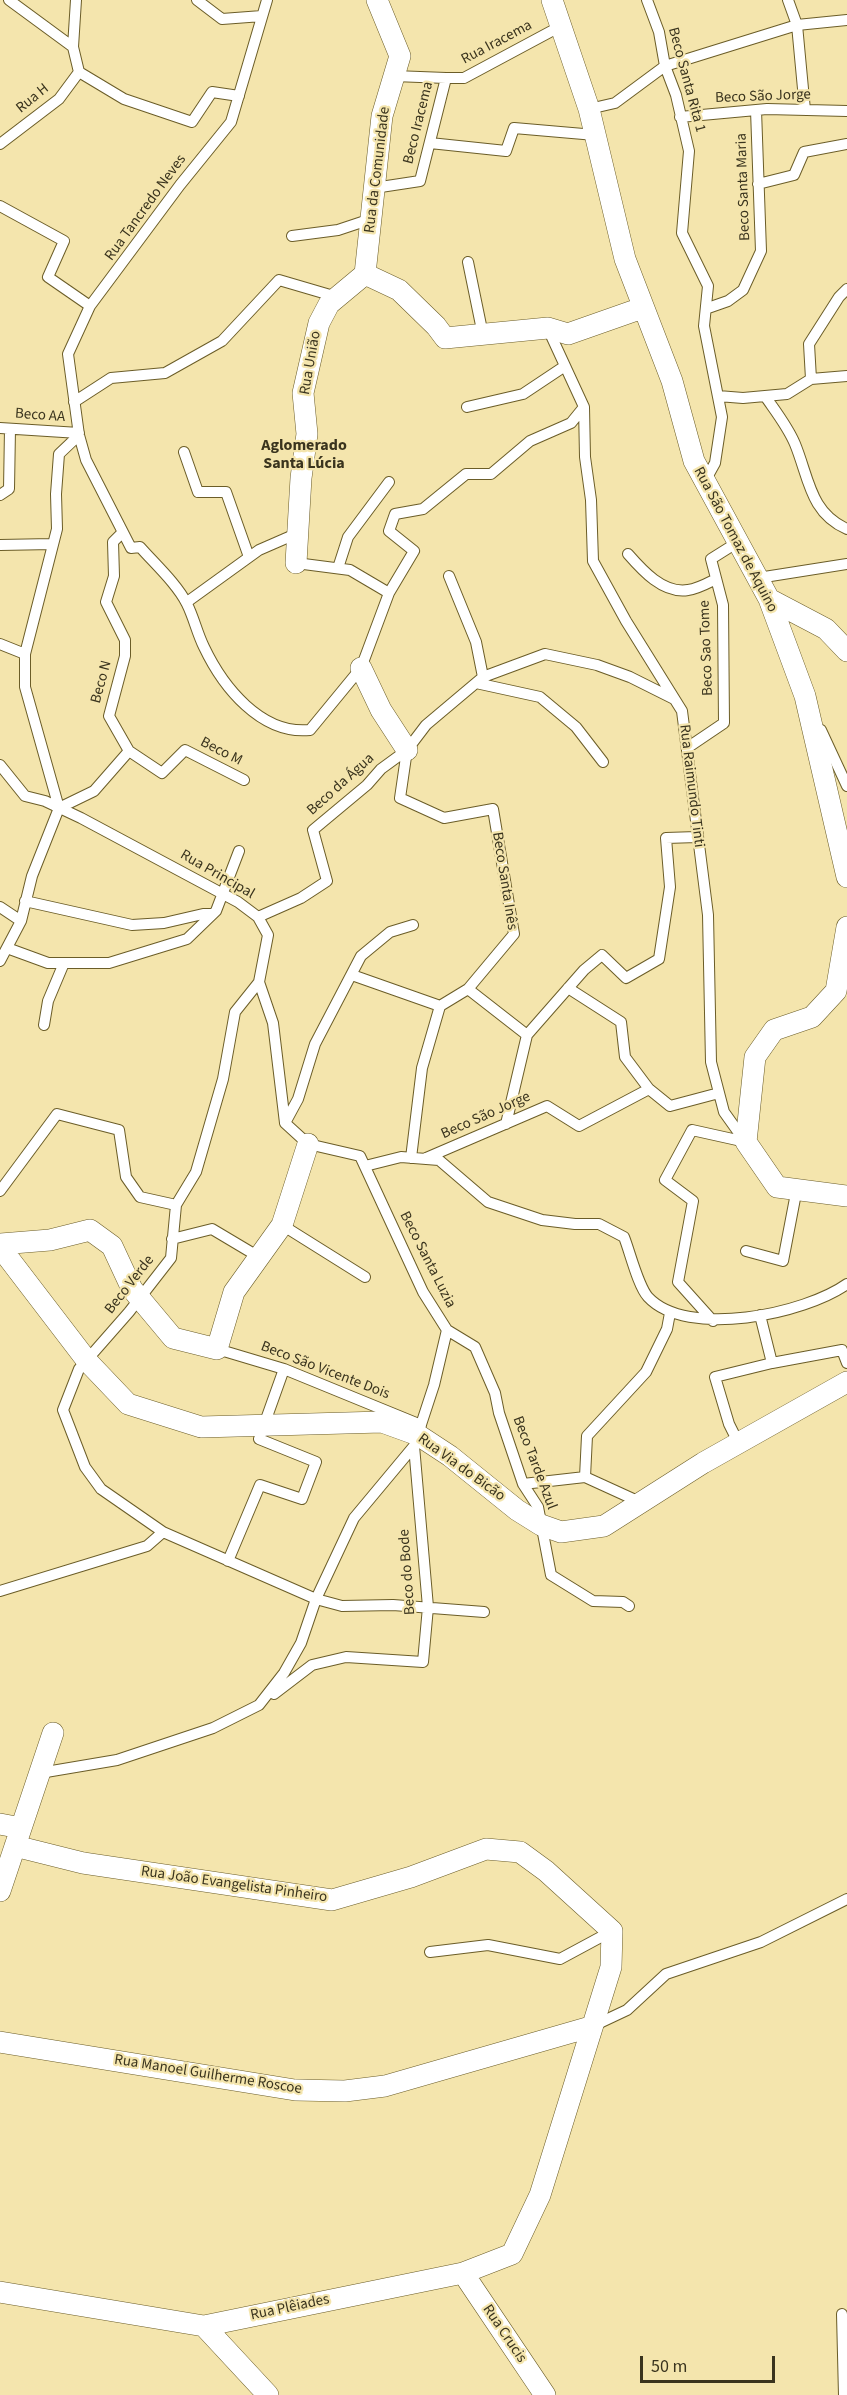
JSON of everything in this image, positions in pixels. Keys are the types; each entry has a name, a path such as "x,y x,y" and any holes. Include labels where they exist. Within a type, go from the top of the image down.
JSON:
{"street":[{"name":"Rua da Comunidade","path":"365,274 382,116 400,56 377,0"},
{"name":"Rua São Tomaz de Aquino","path":"552,0 589,109 625,259 672,381 694,461 769,599 805,696 847,877"},
{"path":"365,274 399,290 436,326 445,338 548,328 568,334 642,308"},
{"name":"Rua União","path":"296,563 301,478 307,434 303,393 319,323 329,304 365,274"},
{"path":"769,599 826,629 847,651"},
{"path":"361,668 381,710 407,750"},
{"path":"746,1142 755,1057 774,1030 812,1017 836,991 847,927"},
{"name":"Rua Raimundo Tinti","path":"746,1142 777,1187 847,1196"},
{"path":"0,1245 50,1240 90,1230 112,1246 132,1289 173,1338 217,1349 234,1292 282,1225 308,1144"},
{"name":"Rua Via do Bicão","path":"0,1245 88,1362 128,1404 201,1427 382,1422 417,1435 541,1525 561,1532 582,1531 604,1526 703,1463 847,1382"},
{"path":"0,1891 53,1733"},
{"name":"Rua João Evangelista Pinheiro","path":"0,1824 18,1837 83,1863 332,1900 411,1877 486,1849 520,1852 546,1871 612,1931"},
{"path":"590,2027 611,1967 612,1931"},
{"name":"Rua Manoel Guilherme Roscoe","path":"0,2042 294,2090 345,2091 385,2086 590,2027"},
{"name":"Rua Plêiades","path":"0,2292 204,2326 463,2272 512,2254 540,2195 590,2027"},
{"name":"Rua Crucis","path":"463,2272 545,2395"},
{"path":"204,2326 268,2395"}],"lane":[{"path":"9,0 73,47"},
{"path":"76,0 73,47 78,72 124,99 192,122 212,92 238,96"},
{"path":"197,0 222,20 262,16"},
{"name":"Rua Tancredo Neves","path":"187,602 140,547 131,548 86,460 79,434 68,354 90,306 180,185 231,122 267,0"},
{"name":"Beco Santa Rita 1","path":"647,0 659,32 665,66 676,95 689,151 682,233 708,285 708,308 704,326 722,417 715,463 705,481"},
{"path":"788,0 797,25 805,110"},
{"path":"589,109 615,103 665,66 797,25 847,20"},
{"name":"Rua Iracema","path":"446,78 464,78 561,26"},
{"name":"Rua H","path":"0,144 59,99 78,72"},
{"name":"Beco Iracema","path":"374,188 420,181 446,78 394,76"},
{"name":"Beco São Jorge","path":"680,117 756,110 847,111"},
{"name":"Beco Santa Maria","path":"708,308 728,301 743,290 761,251 756,110"},
{"path":"430,143 506,151 514,128 595,135"},
{"path":"758,184 794,176 804,152 847,144"},
{"path":"0,206 64,241 48,277 90,306"},
{"path":"292,236 338,230 371,219"},
{"path":"468,262 483,335"},
{"path":"74,402 111,378 165,374 222,341 279,280 337,297"},
{"path":"811,379 809,344 839,297 847,289"},
{"name":"Rua Raimundo Tinti","path":"548,328 584,407 585,457 591,500 593,561 626,621 682,711 708,915 711,1062 724,1112 746,1142"},
{"path":"467,407 523,394 565,366"},
{"path":"718,396 743,398 787,394 811,379 847,376"},
{"path":"765,396 795,444 812,498 847,530"},
{"path":"298,533 249,557 187,602 204,647 231,692 274,725 297,731 310,730 361,668 389,593 414,551 389,531 395,514 423,509 466,474 491,474 530,441 571,423 584,407"},
{"path":"0,495 9,489 5,429"},
{"name":"Beco AA","path":"5,429 79,434"},
{"path":"0,961 21,921 32,876 60,808 25,687 25,654 57,529 56,494 59,454 79,434"},
{"path":"184,452 198,492 226,492 249,557"},
{"path":"338,568 348,537 388,482"},
{"name":"Beco N","path":"122,533 113,542 114,576 106,602 125,640 125,656 109,716 129,751"},
{"name":"Beco Sao Tome","path":"687,748 724,723 723,605 711,560 738,542"},
{"path":"0,545 52,544"},
{"path":"628,554 647,576 664,585 687,591 716,579"},
{"path":"296,563 350,570 389,593"},
{"path":"758,578 847,564"},
{"path":"448,576 476,642 480,680"},
{"path":"0,644 25,654"},
{"path":"407,750 426,725 480,680 545,654 597,665 630,677 674,699"},
{"path":"480,680 540,697 576,727 603,762"},
{"path":"805,696 847,786"},
{"name":"Beco M","path":"129,751 162,773 185,750 244,780"},
{"name":"Beco da Água","path":"258,917 301,898 327,881 313,830 367,785 381,769 407,750"},
{"name":"Beco Santa Inês","path":"407,750 400,798 444,818 493,809 514,934 468,989 440,1006"},
{"path":"60,808 94,790 129,751"},
{"name":"Rua Principal","path":"0,765 25,796 60,808 223,893 258,917 268,934 259,982 273,1023 285,1123"},
{"path":"506,1124 527,1035 568,988 602,955 626,978 659,959 670,887 666,838 697,837"},
{"path":"7,948 48,963 109,963 187,939 212,915 239,851"},
{"path":"26,901 132,925 164,923 202,914 212,915"},
{"path":"0,907 21,921"},
{"path":"413,926 390,932 361,956 315,1044 298,1099 285,1123 308,1144 363,1161 401,1157 439,1160 488,1202 542,1220 599,1224 624,1237 647,1296 670,1312 713,1321 783,1312 846,1286"},
{"path":"44,1025 48,1001 64,963"},
{"path":"352,975 440,1006 422,1068 411,1158"},
{"name":"Beco Verde","path":"259,982 235,1012 223,1079 196,1172 176,1205 171,1258 80,1369 63,1410 85,1467 101,1489 164,1532 316,1599 342,1606 393,1605 484,1612"},
{"path":"568,988 621,1022 625,1057 649,1089 670,1106 719,1093"},
{"path":"468,989 527,1035"},
{"name":"Beco São Jorge","path":"424,1159 547,1106 579,1126 649,1089"},
{"path":"0,1191 57,1114 119,1130 126,1177 140,1197 176,1205"},
{"path":"713,1321 678,1282 693,1202 665,1179 692,1130 746,1142"},
{"name":"Beco Santa Luzia","path":"259,1705 284,1674 301,1642 316,1599 354,1518 417,1435 447,1330 423,1292 363,1161"},
{"path":"746,1251 783,1261 796,1188"},
{"path":"282,1225 365,1277"},
{"path":"172,1239 212,1228 259,1257"},
{"path":"585,1477 588,1436 646,1372 667,1329 670,1312"},
{"path":"760,1315 772,1363"},
{"name":"Beco Tarde Azul","path":"447,1330 475,1347 495,1393 499,1413 523,1484 538,1507 551,1575 593,1601 623,1602 629,1606"},
{"name":"Beco São Vicente Dois","path":"217,1349 284,1369 417,1435"},
{"path":"739,1444 729,1424 715,1377 772,1363 842,1350 847,1363"},
{"path":"228,1561 260,1485 302,1499 316,1462 260,1440 284,1369"},
{"name":"Beco do Bode","path":"259,1705 312,1665 346,1656 423,1662 428,1607 417,1435"},
{"path":"523,1484 585,1477 642,1503"},
{"path":"0,1591 147,1546 164,1532"},
{"path":"40,1773 117,1760 213,1728 259,1705"},
{"path":"590,2027 627,2010 666,1974 761,1942 847,1899"},
{"path":"430,1952 488,1945 560,1959 612,1931"},
{"path":"842,2314 844,2395"}],"district":[{"name":"Aglomerado Santa Lúcia","path":"304,455"}]}
